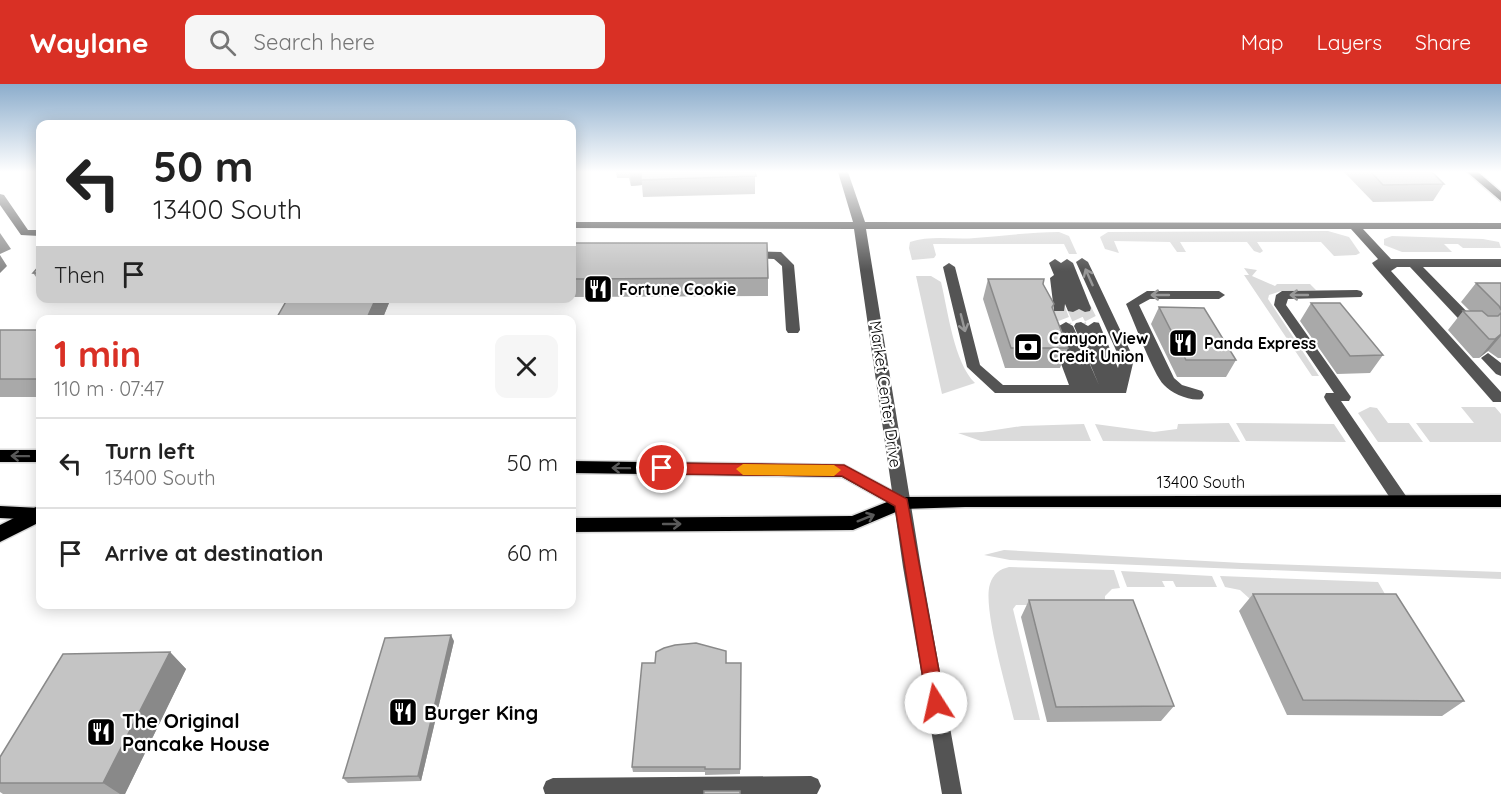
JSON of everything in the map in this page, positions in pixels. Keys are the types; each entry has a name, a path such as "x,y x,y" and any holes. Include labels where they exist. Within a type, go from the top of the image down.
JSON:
{"highway":[{"path":"0,534 36,516"}],"main road":[{"path":"0,456 36,456"},
{"name":"13400 South","path":"576,467 844,471 902,503"},
{"name":"13400 South","path":"576,525 853,523 902,503 1501,501"},
{"path":"0,512 36,514"}],"street":[{"path":"6,205 25,233 36,233"},
{"name":"Market Center Drive","path":"853,205 860,227 902,503 952,794"},
{"path":"576,225 1501,226"},
{"path":"1355,227 1383,262 1500,392"},
{"path":"731,255 777,255 788,265 793,330"},
{"path":"1082,262 1127,359 1114,390"},
{"path":"1383,262 1501,263"},
{"path":"1383,262 1449,330"},
{"path":"1053,308 1045,303 1056,287 1061,263 1079,308"},
{"path":"1408,263 1471,330"},
{"path":"949,267 974,368 1000,390 1114,390"},
{"path":"1357,294 1282,295 1280,305 1400,500"},
{"path":"1197,395 1178,388 1168,381 1132,304 1147,295 1219,295"},
{"path":"1060,326 1085,390"},
{"path":"1087,326 1114,390"},
{"path":"1491,358 1500,392"},
{"path":"1491,358 1501,371"},
{"path":"553,788 811,786"}],"shaded area":[{"path":"1328,231 1349,237 1360,253 1334,256 1321,242 1257,242 1263,251 1260,253 1254,251 1247,242 1180,242 1186,252 1177,252 1170,242 1114,241 1119,253 1105,249 1100,237 1108,232"},
{"path":"1059,232 1069,236 1077,254 1069,254 1064,244 933,244 936,255 934,258 912,260 909,248 910,242 926,239"},
{"path":"1392,236 1483,239 1499,242 1501,248 1463,248 1458,244 1444,244 1452,252 1402,252 1384,245 1384,239"},
{"path":"1244,268 1257,270 1252,276 1275,286 1277,284 1310,284 1316,290 1281,291 1269,295 1268,299 1319,376 1312,376 1244,275 1249,275"},
{"path":"916,276 931,276 941,282 957,350 968,374 975,383 942,394"},
{"path":"1370,407 1377,408 1388,423 1409,423 1423,442 1378,442 1358,413"},
{"path":"1461,407 1495,407 1501,414 1501,442 1430,442 1416,423 1474,423"},
{"path":"1229,423 1240,442 1103,441 1095,424 1154,432 1177,429 1178,424"},
{"path":"1236,423 1334,424 1346,442 1246,441"},
{"path":"1084,424 1091,441 981,441 958,433 1022,426"},
{"path":"1004,550 1242,563 1501,572 1501,579 1010,560 984,555"},
{"path":"1009,567 1114,570 1120,588 1112,589 1105,596 1105,605 1016,605 1013,609 1040,720 1014,720 992,630 988,595 990,584 997,572"},
{"path":"1121,571 1212,576 1217,587 1176,587 1173,581 1162,581 1165,587 1127,587"},
{"path":"1220,576 1378,582 1389,601 1250,599 1240,590 1225,587"}],"building":[{"path":"576,243 767,243 768,278 576,279"},
{"path":"988,279 1044,279 1043,284 1054,304 1052,307 1068,348 1011,348"},
{"path":"1476,283 1501,283 1501,310 1499,306"},
{"path":"285,303 374,303 368,315 278,315"},
{"path":"1311,303 1340,303 1383,355 1350,356"},
{"path":"1159,307 1204,308 1236,360 1186,360"},
{"path":"1463,311 1482,311 1488,316 1498,316 1501,313 1501,334 1495,339 1489,339"},
{"path":"0,330 36,330 36,379 0,379"},
{"path":"1253,594 1396,594 1464,701 1303,700"},
{"path":"1029,600 1133,600 1174,706 1056,707"},
{"name":"Burger King","path":"451,635 418,776 343,778 385,638"},
{"path":"696,643 726,651 726,663 741,663 740,769 632,767 642,663 655,663 656,652 664,648"},
{"name":"The Original Pancake House","path":"170,652 103,783 0,783 0,757 63,654"},
{"path":"704,791 740,791 740,794 704,794"}],"tunnel":[{"path":"1059,308 1066,326"},
{"path":"1073,308 1081,326"},
{"path":"1085,308 1094,326"}],"slow traffic":[{"path":"743,469 834,470"}],"place":[{"name":"Fortune Cookie","path":"598,289"},
{"name":"Panda Express","path":"1183,343"},
{"name":"Canyon View Credit Union","path":"1028,347"},
{"name":"Burger King","path":"403,712"},
{"name":"The Original Pancake House","path":"101,732"}],"route":[{"path":"662,468 844,471 902,503 936,703"}]}
